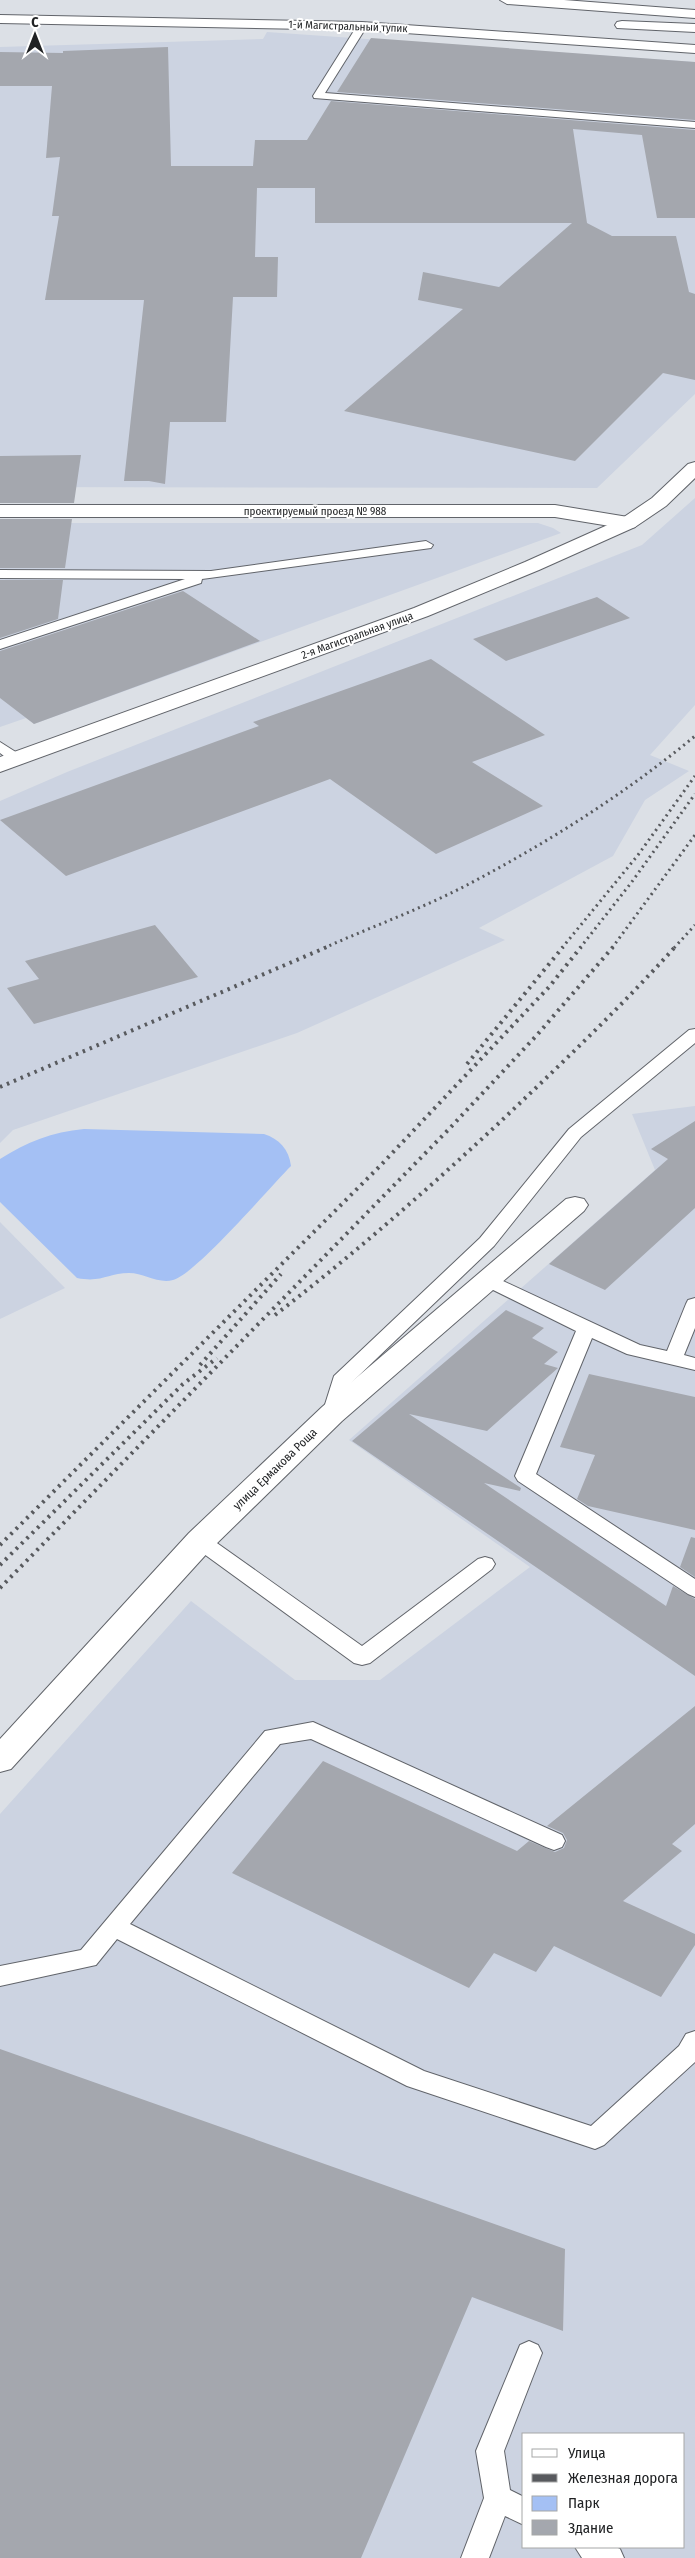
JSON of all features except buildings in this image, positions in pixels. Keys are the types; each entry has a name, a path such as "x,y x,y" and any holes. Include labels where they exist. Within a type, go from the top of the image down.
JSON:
{"street":[{"path":"507,0 695,14"},
{"path":"0,9 194,9 482,20"},
{"name":"1-й Магистральный тупик","path":"0,19 362,26 695,49"},
{"path":"608,25 695,28"},
{"name":"2-я Магистральная улица","path":"9,762 421,612 532,566 628,523 658,502 695,468"},
{"name":"проектируемый проезд № 988","path":"0,511 555,511 628,523"},
{"name":"улица Ермакова Роща","path":"0,1760 200,1541 332,1414 575,1205"}],"lane":[{"path":"362,26 318,96 695,125"},
{"path":"0,574 211,575 426,545"},
{"path":"0,646 211,575"},
{"path":"0,746 9,762"},
{"path":"332,1414 341,1381 488,1242 575,1132 695,1034"},
{"path":"488,1280 634,1350 695,1364"},
{"path":"673,1359 695,1304"},
{"path":"587,1328 525,1476 695,1589"},
{"path":"200,1541 362,1657 485,1564"},
{"path":"0,1976 88,1958 273,1737 313,1730 554,1842"},
{"path":"114,1927 416,2079 596,2138 688,2053 695,2042"},
{"path":"475,2558 498,2498 490,2450 529,2353"},
{"path":"498,2498 522,2511"},
{"path":"591,2548 610,2558"}],"shaded area":[{"path":"267,32 695,62 695,394 597,488 0,487 0,47 263,39"},
{"path":"695,498 695,705 650,755 689,771 645,800 613,856 479,928 505,940 297,1033 13,1130 0,1143 0,801 67,772 642,545"},
{"path":"0,523 538,523 561,533 34,724 26,718 0,727"},
{"path":"695,1106 695,2558 0,2558 0,1814 191,1601 295,1680 380,1680 530,1567 349,1440 655,1170 632,1114"},
{"path":"0,1222 65,1288 0,1319"}],"green space":[{"path":"84,1129 264,1134 279,1142 286,1150 291,1166 215,1247 184,1274 173,1280 162,1281 129,1273 116,1274 99,1279 77,1278 0,1202 0,1159 40,1139"}],"railway":[{"path":"324,948 450,894 527,852 613,798 695,736"},
{"path":"562,948 638,855 695,776"},
{"path":"580,948 631,883 695,794"},
{"path":"612,948 695,835"},
{"path":"674,948 695,925"},
{"path":"0,1087 327,947"},
{"path":"467,1064 563,947"},
{"path":"0,1545 380,1166 549,987 581,947"},
{"path":"0,1588 450,1128 537,1035 613,947"},
{"path":"275,1315 361,1246 472,1148 589,1036 675,947"},
{"path":"200,1365 281,1274"},
{"path":"0,1565 183,1384 217,1358"}]}
